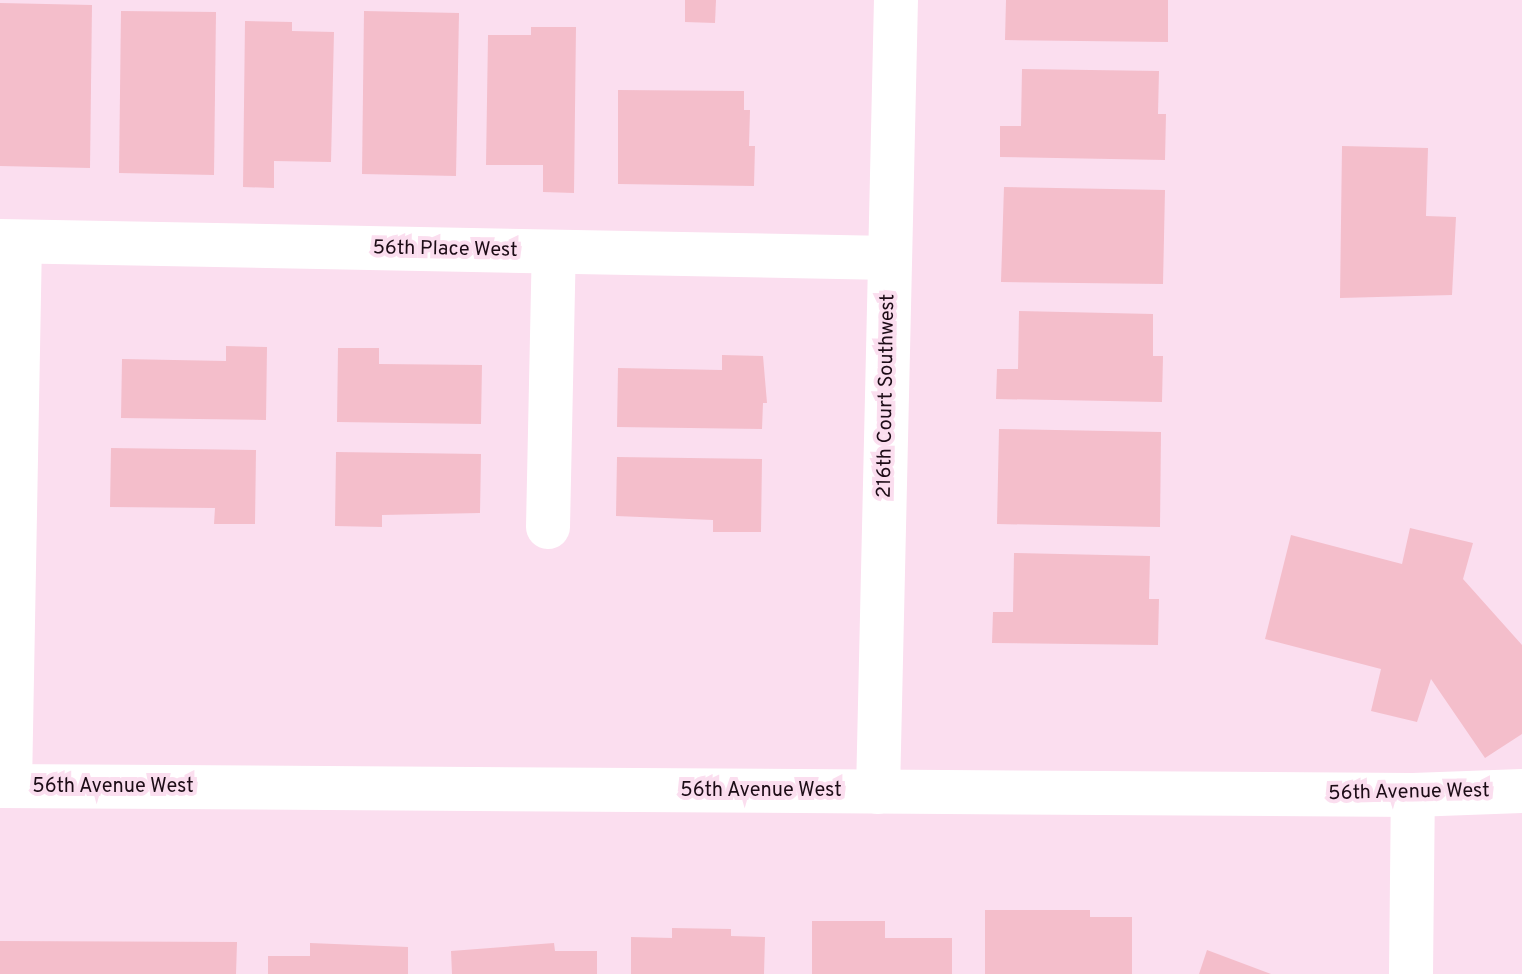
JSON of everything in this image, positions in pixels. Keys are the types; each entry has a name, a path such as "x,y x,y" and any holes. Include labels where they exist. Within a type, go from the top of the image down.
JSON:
{"street":[{"name":"216th Court Southwest","path":"878,792 896,0"},
{"name":"56th Place West","path":"10,241 890,258"},
{"path":"5,786 10,241"},
{"path":"548,527 554,252"},
{"name":"56th Avenue West","path":"5,786 1413,795 1522,791"},
{"path":"1411,974 1413,795"}],"building":[{"path":"685,0 716,0 715,23 685,22"},
{"path":"1006,0 1168,0 1168,42 1005,40"},
{"path":"0,3 92,5 90,168 0,166"},
{"path":"121,11 216,12 214,175 119,173"},
{"path":"364,11 459,13 456,176 362,174"},
{"path":"245,21 292,22 292,31 334,32 331,162 274,161 274,188 243,187"},
{"path":"531,27 576,27 574,193 543,192 543,165 486,165 488,35 531,35"},
{"path":"1022,69 1159,71 1158,114 1166,114 1165,160 1000,157 1000,126 1021,126"},
{"path":"618,90 744,91 744,110 750,110 749,146 755,146 754,186 618,184"},
{"path":"1342,146 1428,148 1426,216 1456,217 1452,295 1340,298"},
{"path":"1004,187 1165,190 1163,284 1001,282"},
{"path":"1019,311 1153,314 1153,356 1163,356 1162,402 996,399 997,369 1018,369"},
{"path":"226,346 267,347 266,420 121,418 122,359 226,361"},
{"path":"338,348 379,348 379,364 482,365 481,424 337,422"},
{"path":"722,355 763,356 767,403 763,403 762,429 617,427 618,368 722,370"},
{"path":"999,429 1161,432 1160,527 997,524"},
{"path":"111,448 256,450 255,524 214,524 215,508 110,507"},
{"path":"336,452 481,454 480,513 382,515 382,527 335,526"},
{"path":"617,457 762,459 761,532 713,532 713,520 616,516"},
{"path":"1410,528 1473,543 1463,579 1522,645 1522,734 1485,758 1431,679 1417,722 1371,711 1381,669 1265,639 1291,535 1402,564"},
{"path":"1014,553 1150,556 1149,599 1159,599 1158,645 992,643 993,612 1013,612"},
{"path":"985,910 1090,910 1090,917 1132,917 1132,974 985,974"},
{"path":"812,921 885,921 885,938 952,938 952,974 812,974"},
{"path":"672,928 731,929 731,936 765,937 764,974 631,974 631,937 672,938"},
{"path":"0,941 237,942 236,974 0,974"},
{"path":"310,943 408,947 408,974 268,974 268,956 310,956"},
{"path":"554,943 555,951 597,951 597,974 452,974 451,951"},
{"path":"1207,950 1271,974 1199,974"}]}
